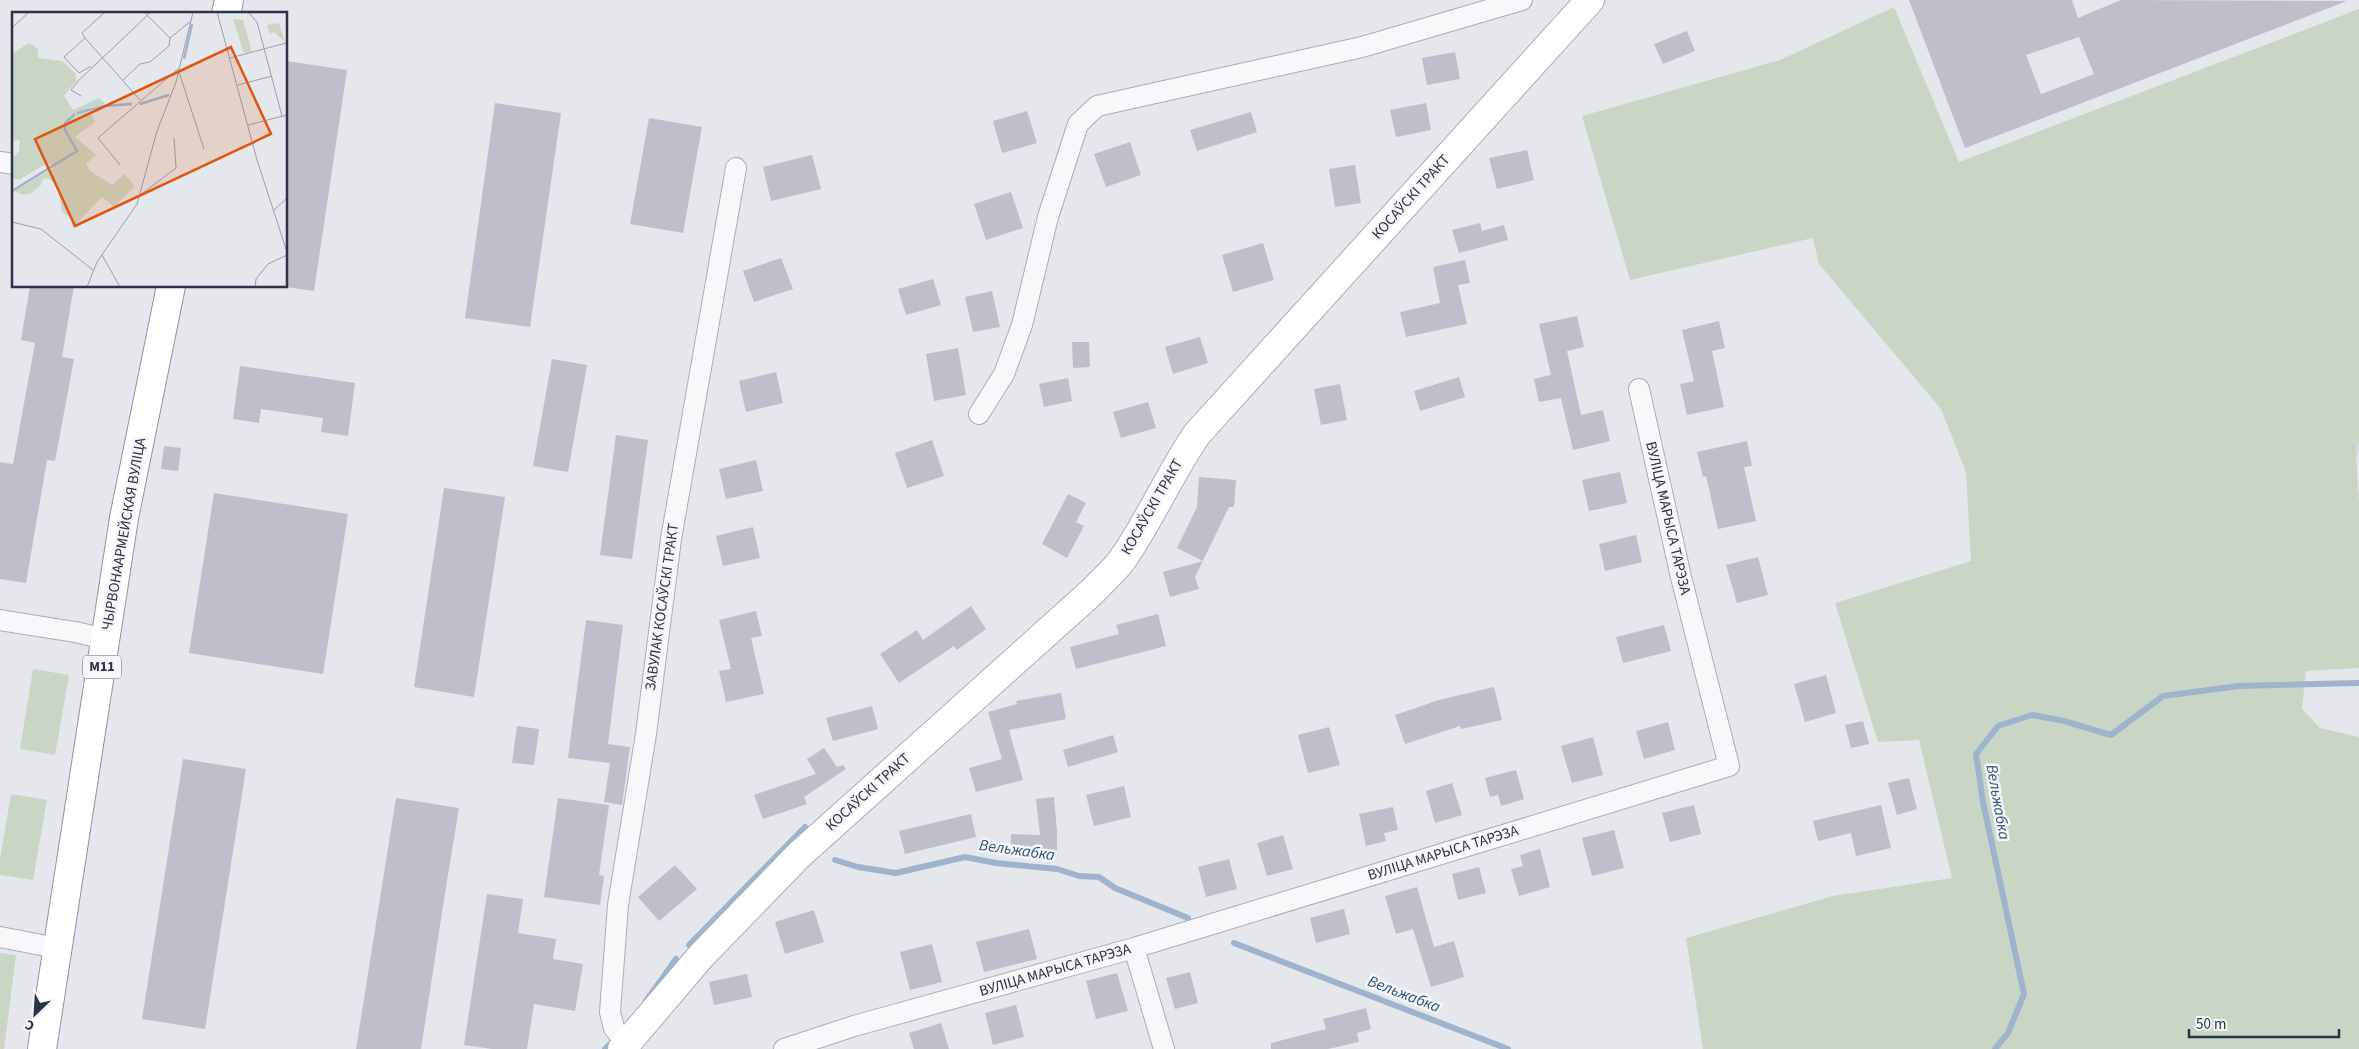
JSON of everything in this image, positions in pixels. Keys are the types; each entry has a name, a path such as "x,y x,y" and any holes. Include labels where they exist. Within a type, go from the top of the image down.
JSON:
{"main road":[{"name":"КОСАЎСКІ ТРАКТ","path":"624,1046 701,956 799,855 1093,591 1120,562 1157,505 1175,466 1197,434 1590,0"},
{"name":"ЧЫРВОНААРМЕЙСКАЯ ВУЛІЦА","path":"42,1049 124,518 171,288"}],"street":[{"path":"979,414 1004,374 1022,325 1048,217 1078,124 1097,106 1362,47 1522,0"},
{"name":"ЗАВУЛАК КОСАЎСКІ ТРАКТ","path":"624,1046 614,1028 610,1012 618,905 646,734 671,539 736,168"},
{"name":"ВУЛІЦА МАРЫСА ТАРЭЗА","path":"784,1049 854,1026 1134,948 1729,766 1681,577 1639,389"},
{"path":"0,620 106,639"},
{"path":"0,937 57,948"},
{"path":"1134,948 1164,1049"}],"green space":[{"path":"1894,7 1959,162 2359,9 2359,442 2356,458 2359,501 2359,668 2306,671 2302,709 2320,728 2359,737 2359,1049 1703,1049 1686,938 1833,896 1952,878 1919,740 1878,742 1835,603 1971,561 1966,472 1941,409 1819,264 1813,238 1630,280 1582,116 1780,60"},
{"path":"33,669 69,675 55,755 20,749"},
{"path":"11,794 47,800 33,880 0,875 0,859"},
{"path":"0,953 16,955 4,1049 0,1049"}],"building":[{"path":"1909,0 2072,0 2078,18 2121,0 2347,1 1965,148","holes":["2079,37 2094,74 2041,94 2026,55"]},
{"path":"1687,31 1695,51 1663,64 1654,44"},
{"path":"1455,52 1460,79 1427,85 1422,58"},
{"path":"288,61 347,70 314,291 288,287"},
{"path":"495,103 561,113 530,327 465,318"},
{"path":"1426,103 1431,130 1396,137 1390,110"},
{"path":"1027,111 1037,143 1002,153 993,121"},
{"path":"1251,112 1257,132 1197,151 1190,130"},
{"path":"649,118 702,127 683,233 630,224"},
{"path":"1130,142 1141,175 1106,187 1094,154"},
{"path":"1527,150 1534,180 1497,189 1489,158"},
{"path":"812,155 821,189 771,201 763,167"},
{"path":"1355,165 1361,203 1335,207 1329,169"},
{"path":"1011,192 1023,228 986,240 974,204"},
{"path":"1480,223 1482,231 1504,225 1508,240 1459,253 1452,230"},
{"path":"1263,243 1274,280 1233,292 1222,255"},
{"path":"781,258 793,289 754,302 743,271"},
{"path":"1465,260 1470,283 1458,285 1467,324 1406,337 1400,312 1440,303 1433,267"},
{"path":"933,279 941,305 906,315 898,289"},
{"path":"30,288 74,288 62,357 74,359 55,461 47,460 26,583 0,579 0,462 13,464 35,343 21,340"},
{"path":"992,291 1000,327 973,332 965,297"},
{"path":"1577,316 1584,347 1567,351 1581,415 1603,410 1610,441 1573,450 1561,398 1539,402 1534,379 1551,375 1539,324"},
{"path":"1719,321 1725,348 1712,351 1724,407 1687,415 1680,384 1694,381 1682,330"},
{"path":"1200,337 1208,363 1173,374 1165,347"},
{"path":"1072,342 1089,342 1090,367 1073,368"},
{"path":"958,348 966,395 934,401 926,354"},
{"path":"552,359 587,365 568,472 533,466"},
{"path":"240,366 355,383 348,436 321,432 323,418 261,409 259,423 233,419"},
{"path":"776,372 783,403 746,412 739,381"},
{"path":"1459,377 1465,397 1420,411 1414,391"},
{"path":"1068,378 1072,401 1044,407 1039,384"},
{"path":"1340,384 1347,420 1321,425 1314,389"},
{"path":"1148,402 1156,428 1121,438 1113,412"},
{"path":"616,435 648,440 632,559 600,555"},
{"path":"932,440 944,476 907,488 895,453"},
{"path":"1747,441 1752,466 1744,467 1756,521 1718,529 1706,476 1703,477 1697,452"},
{"path":"164,446 181,448 178,471 161,469"},
{"path":"756,460 763,491 726,499 719,469"},
{"path":"1620,472 1627,503 1589,511 1582,480"},
{"path":"1199,477 1236,480 1234,507 1229,507 1203,561 1177,548 1197,507"},
{"path":"444,488 505,497 474,697 414,687"},
{"path":"214,493 348,514 323,674 189,653"},
{"path":"1068,494 1086,503 1076,522 1084,526 1067,558 1042,544"},
{"path":"753,527 760,558 723,566 716,536"},
{"path":"1636,535 1642,562 1605,571 1599,544"},
{"path":"1758,557 1768,595 1737,603 1726,565"},
{"path":"1203,561 1195,577 1199,589 1170,597 1163,572"},
{"path":"971,606 986,629 957,650 954,646 899,683 880,654 917,630 923,640"},
{"path":"756,611 762,636 751,638 764,694 726,702 719,671 731,669 719,620"},
{"path":"1158,614 1166,646 1076,669 1070,647 1119,634 1116,625"},
{"path":"586,620 623,625 608,744 630,747 622,805 604,802 610,763 568,758"},
{"path":"1664,625 1671,651 1623,663 1616,637"},
{"path":"1826,675 1836,713 1805,722 1794,684"},
{"path":"1494,687 1502,720 1461,729 1460,726 1405,744 1395,715 1439,700"},
{"path":"1061,693 1066,719 1009,730 1023,780 976,792 969,768 1002,759 988,712 1017,704 1016,701"},
{"path":"872,706 878,729 833,741 826,718"},
{"path":"1863,721 1869,744 1851,748 1845,725"},
{"path":"1668,722 1675,750 1644,759 1636,731"},
{"path":"517,726 539,729 534,765 512,763"},
{"path":"1329,727 1340,765 1308,773 1298,735"},
{"path":"1113,735 1118,752 1068,767 1063,750"},
{"path":"1593,737 1603,775 1572,783 1561,746"},
{"path":"824,748 837,767 843,765 846,769 804,797 807,804 763,819 754,795 816,774 807,759"},
{"path":"183,759 246,769 205,1029 142,1019"},
{"path":"1516,770 1524,799 1501,806 1498,795 1490,797 1485,778"},
{"path":"1909,778 1917,809 1897,815 1888,783"},
{"path":"1452,783 1462,815 1435,823 1426,791"},
{"path":"1124,786 1131,817 1094,826 1086,795"},
{"path":"1054,797 1057,854 1011,852 1011,834 1040,835 1036,799"},
{"path":"396,798 459,808 421,1049 356,1049"},
{"path":"558,798 609,805 599,875 604,876 600,905 544,897"},
{"path":"1694,805 1701,834 1670,842 1662,813"},
{"path":"1881,805 1891,848 1856,856 1851,833 1818,841 1813,821"},
{"path":"1393,807 1398,830 1384,833 1386,841 1366,846 1359,814"},
{"path":"971,814 976,837 905,854 899,831"},
{"path":"1614,830 1624,868 1592,876 1582,838"},
{"path":"1283,835 1293,869 1267,876 1257,843"},
{"path":"1540,849 1550,887 1519,896 1511,869 1523,866 1520,855"},
{"path":"1229,859 1237,889 1206,897 1198,867"},
{"path":"675,865 697,889 659,921 638,897"},
{"path":"1479,867 1486,893 1458,900 1452,874"},
{"path":"1417,887 1434,947 1454,941 1464,977 1431,987 1413,929 1396,934 1385,896"},
{"path":"487,894 523,899 518,933 556,939 553,959 583,964 575,1011 534,1004 527,1049 492,1049 464,1045"},
{"path":"1344,909 1350,934 1316,943 1310,918"},
{"path":"814,910 824,942 785,954 775,922"},
{"path":"1029,929 1037,959 984,972 976,942"},
{"path":"932,944 942,982 910,990 900,952"},
{"path":"1190,972 1198,1003 1175,1009 1166,978"},
{"path":"1117,973 1128,1011 1096,1019 1086,981"},
{"path":"747,974 752,997 714,1005 709,982"},
{"path":"1016,1005 1024,1037 993,1045 985,1013"},
{"path":"1366,1008 1371,1029 1357,1033 1359,1042 1328,1049 1271,1049 1271,1043 1326,1029 1323,1019"},
{"path":"941,1023 949,1049 914,1049 909,1033"}],"waterway":[{"name":"Вельжабка","path":"1995,1049 2008,1033 2024,994 1983,802 1976,754 1998,726 2032,715 2064,721 2111,735 2163,696 2239,686 2359,683"},
{"name":"Вельжабка","path":"689,945 805,827"},
{"name":"Вельжабка","path":"835,860 858,867 896,873 965,857 996,863 1057,869 1079,876 1099,877 1115,888 1188,918"},
{"name":"Вельжабка","path":"1234,943 1508,1049"},
{"name":"Вельжабка","path":"646,1001 676,959"},
{"name":"Вельжабка","path":"605,1049 612,1042"}]}
